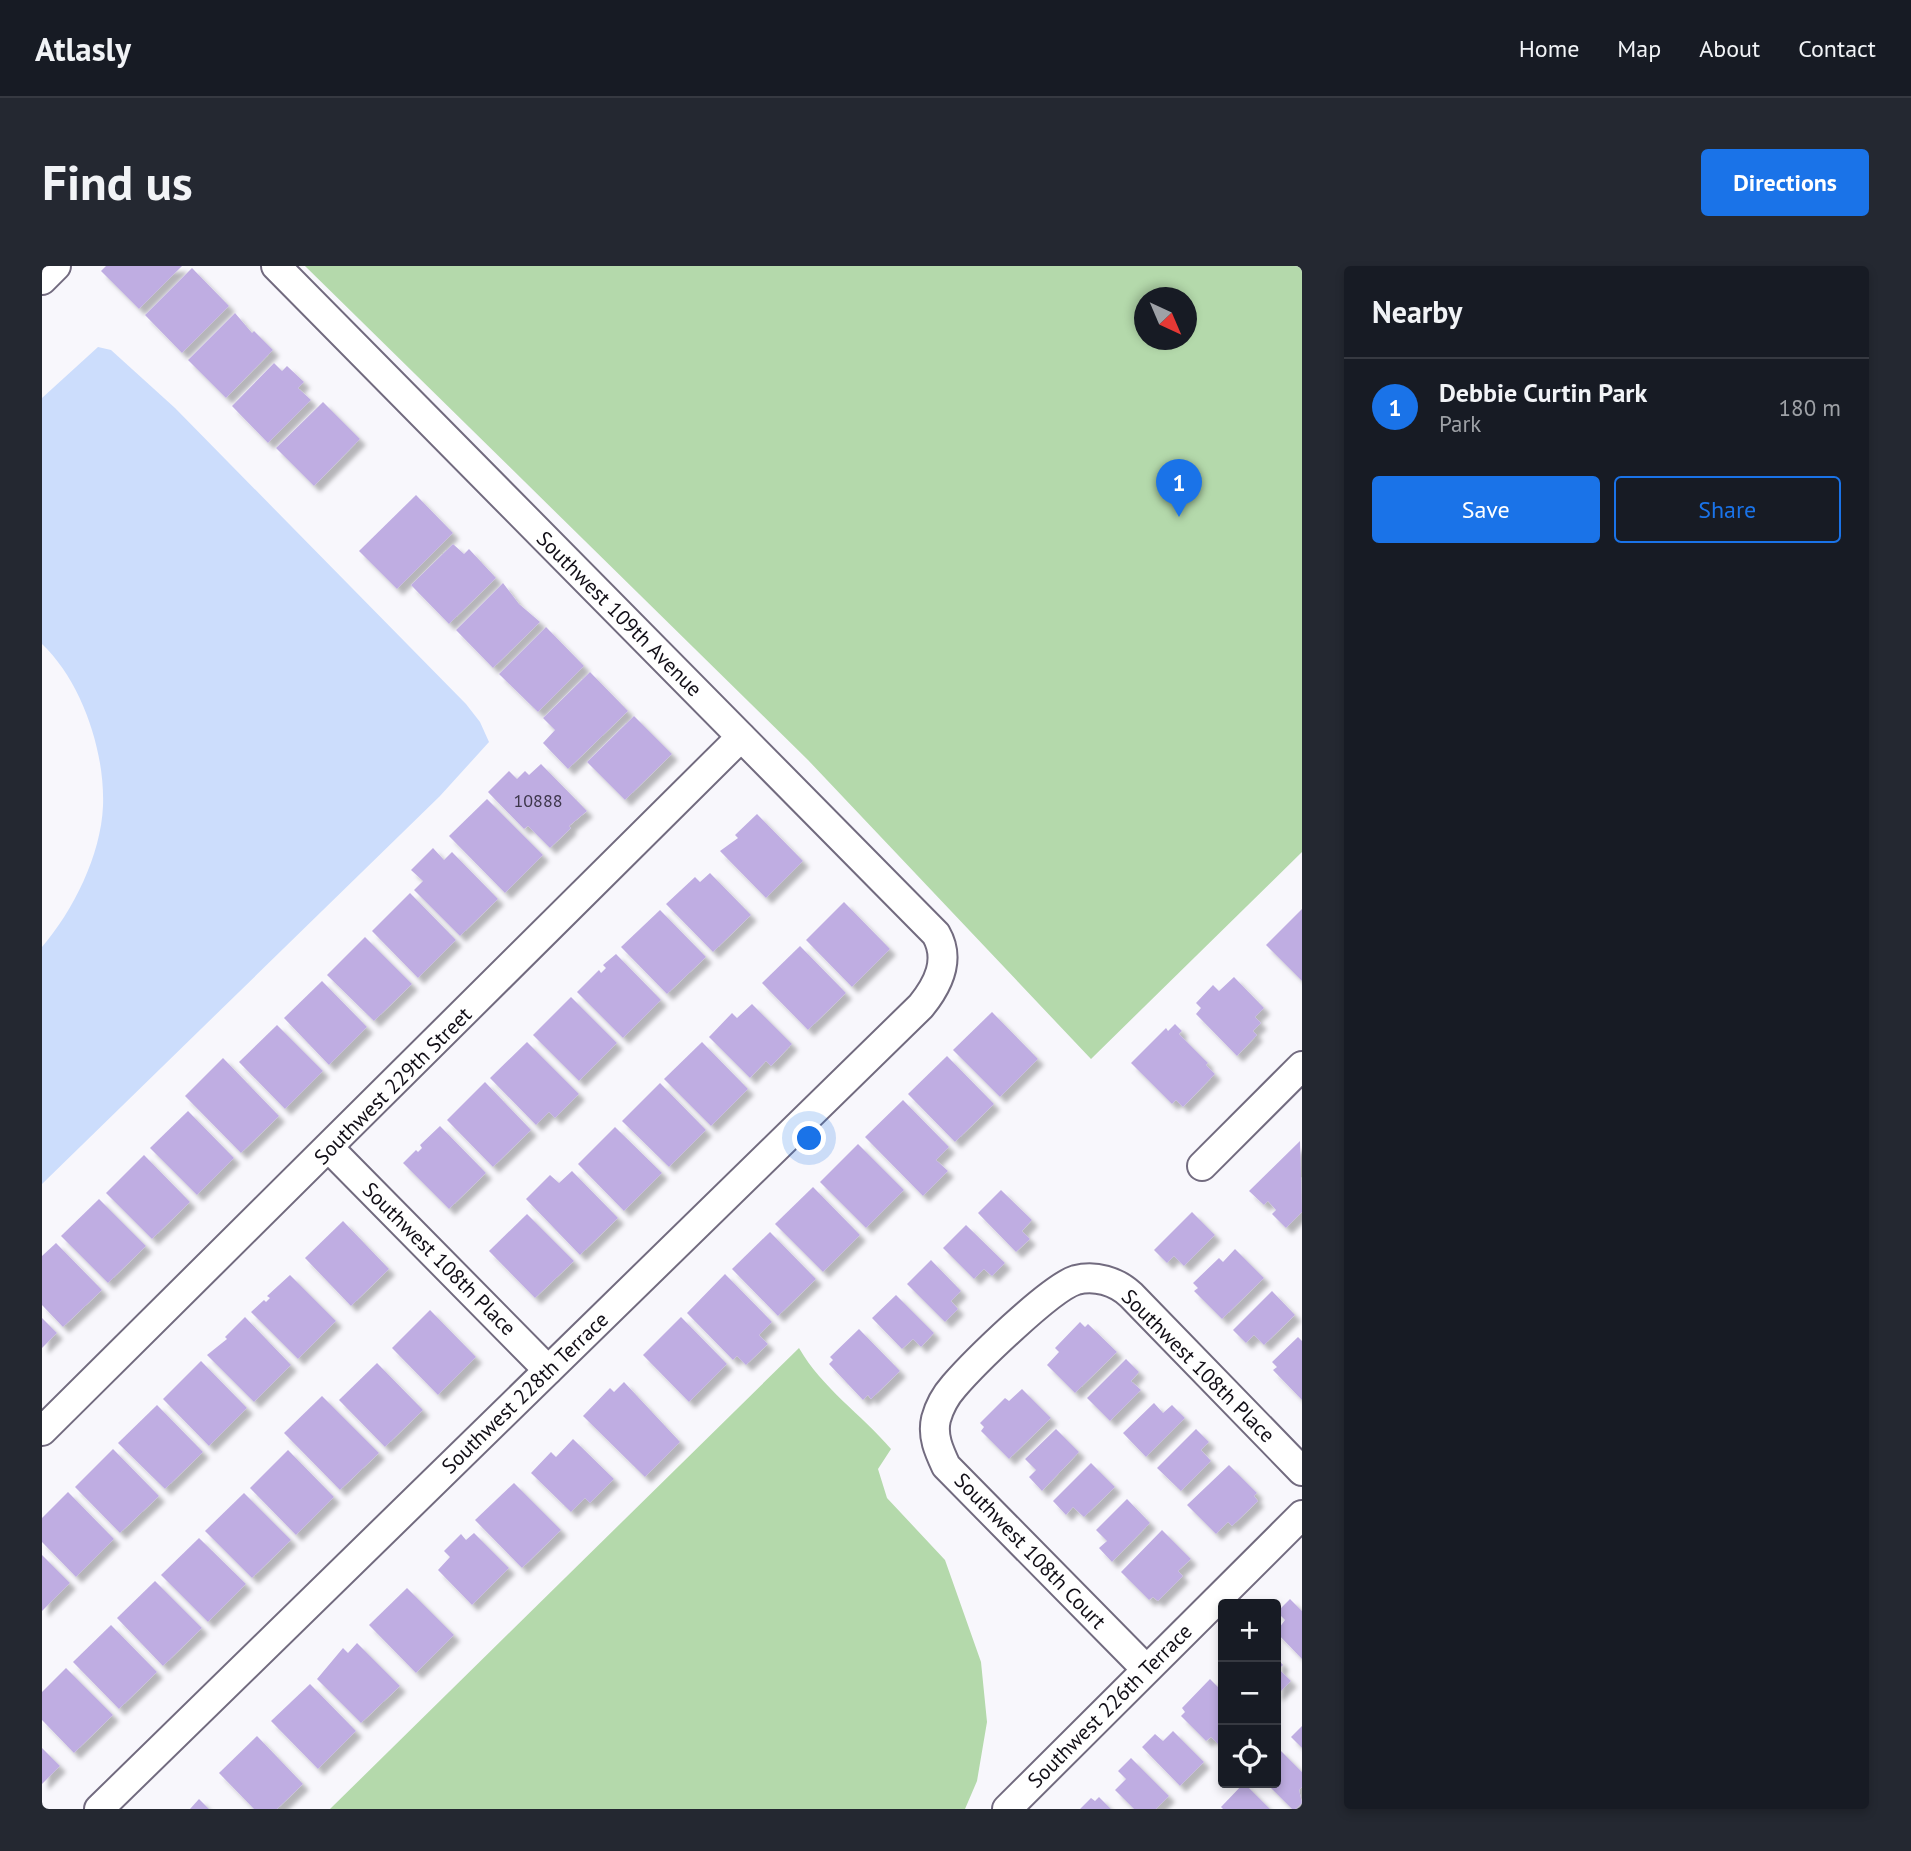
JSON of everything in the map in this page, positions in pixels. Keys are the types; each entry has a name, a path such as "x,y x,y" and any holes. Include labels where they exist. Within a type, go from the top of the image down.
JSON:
{"street":[{"path":"42,280 56,266"},
{"name":"Southwest 109th Avenue","path":"276,266 936,934 943,953 942,971"},
{"name":"Southwest 229th Street","path":"42,1431 330,1149 741,737"},
{"name":"Southwest 228th Terrace","path":"99,1809 921,1006 934,989 942,971"},
{"path":"1202,1166 1302,1067"},
{"name":"Southwest 108th Place","path":"330,1149 548,1370"},
{"name":"Southwest 108th Place","path":"1084,1279 1096,1278 1125,1290 1302,1471"},
{"name":"Southwest 108th Court","path":"1084,1279 1052,1293 952,1388 936,1422 937,1444 946,1466 1146,1670"},
{"name":"Southwest 226th Terrace","path":"1007,1809 1302,1515"}],"green space":[{"path":"305,266 1302,266 1302,852 1091,1059 808,760"},
{"path":"799,1348 819,1376 891,1449 878,1469 887,1498 945,1560 981,1662 987,1722 977,1781 965,1809 330,1809"}],"water":[{"path":"98,347 111,350 175,408 466,704 480,722 489,742 440,796 42,1184 42,947 64,917 91,863 101,825 103,785 95,741 79,697 69,678 42,644 42,398"}],"building":[{"path":"106,266 182,266 139,309 101,271"},
{"path":"192,268 229,306 182,353 145,315"},
{"path":"235,313 252,333 254,331 273,350 226,398 188,360"},
{"path":"274,363 282,371 287,366 304,382 298,388 311,400 268,443 232,406"},
{"path":"323,402 360,439 314,486 276,448"},
{"path":"416,495 453,533 397,589 359,551"},
{"path":"453,544 464,554 469,549 496,578 449,624 411,585"},
{"path":"503,583 519,604 540,622 493,668 456,630"},
{"path":"546,627 584,666 538,712 499,674"},
{"path":"590,672 628,711 568,769 543,743 555,730 543,718"},
{"path":"634,716 672,754 625,800 587,762"},
{"path":"541,764 587,811 569,826 571,828 550,848 528,826 524,829 488,792 509,771 517,779 525,771 529,775"},
{"path":"487,799 543,855 505,893 449,836"},
{"path":"757,814 803,861 766,898 720,851 738,838 735,835"},
{"path":"433,848 444,860 452,852 498,899 460,936 414,890 423,881 411,870"},
{"path":"710,873 751,915 713,952 666,904 695,877 700,882"},
{"path":"410,893 456,940 418,978 372,931"},
{"path":"844,902 890,949 852,987 806,940"},
{"path":"1302,909 1302,981 1266,945"},
{"path":"660,910 706,957 667,994 621,947"},
{"path":"365,937 412,984 374,1021 327,975"},
{"path":"800,946 846,993 808,1030 762,983"},
{"path":"616,954 661,1000 623,1038 577,992 599,970 601,973 606,968 603,965"},
{"path":"1234,977 1264,1008 1255,1017 1261,1023 1253,1031 1257,1035 1237,1056 1196,1014 1201,1008 1196,1003 1213,985 1219,991"},
{"path":"322,981 367,1027 329,1065 284,1018"},
{"path":"571,997 617,1043 579,1081 533,1035"},
{"path":"752,1004 792,1044 771,1066 766,1061 750,1078 709,1037 732,1013 737,1018"},
{"path":"992,1012 1038,1059 1000,1097 953,1050"},
{"path":"1175,1024 1182,1031 1179,1034 1208,1063 1206,1065 1215,1074 1183,1107 1176,1100 1172,1104 1131,1063 1166,1028 1168,1031"},
{"path":"277,1025 323,1071 285,1109 239,1062"},
{"path":"527,1042 579,1094 555,1118 549,1112 536,1125 490,1078"},
{"path":"702,1042 748,1089 711,1126 664,1079"},
{"path":"947,1056 994,1104 955,1142 908,1094"},
{"path":"223,1058 279,1116 241,1153 185,1096"},
{"path":"485,1082 531,1130 493,1167 447,1120"},
{"path":"660,1083 706,1130 669,1167 622,1121"},
{"path":"903,1100 949,1147 936,1160 948,1171 923,1196 865,1137"},
{"path":"188,1111 234,1158 197,1195 150,1148"},
{"path":"440,1126 486,1173 449,1209 403,1163 416,1150 418,1152 422,1148 420,1145"},
{"path":"615,1127 662,1173 624,1211 578,1164"},
{"path":"1300,1141 1302,1212 1286,1228 1272,1214 1276,1210 1268,1201 1264,1205 1249,1191"},
{"path":"858,1144 904,1190 866,1228 820,1182"},
{"path":"144,1155 190,1202 152,1239 106,1193"},
{"path":"572,1171 618,1218 580,1255 526,1199 550,1175 559,1183"},
{"path":"813,1187 860,1235 823,1272 775,1224"},
{"path":"1001,1190 1032,1220 1022,1231 1030,1239 1016,1252 978,1213"},
{"path":"99,1199 146,1246 108,1283 61,1236"},
{"path":"1192,1212 1215,1235 1184,1266 1174,1256 1167,1263 1154,1250"},
{"path":"527,1214 574,1261 535,1298 489,1251"},
{"path":"343,1221 389,1269 351,1306 305,1258"},
{"path":"966,1225 1005,1263 992,1276 984,1269 974,1279 943,1248"},
{"path":"770,1232 816,1279 778,1316 732,1269"},
{"path":"56,1243 102,1290 63,1327 42,1305 42,1256"},
{"path":"1235,1249 1264,1278 1222,1319 1194,1291 1198,1288 1193,1283 1219,1258 1223,1262"},
{"path":"931,1260 961,1291 951,1301 958,1309 945,1322 907,1284"},
{"path":"725,1274 772,1322 759,1335 768,1344 746,1365 737,1356 733,1360 687,1313"},
{"path":"290,1275 336,1321 298,1359 251,1312 264,1300 266,1302 270,1298 267,1296"},
{"path":"1272,1291 1295,1315 1264,1345 1254,1335 1246,1343 1233,1330"},
{"path":"896,1295 934,1333 921,1347 913,1339 902,1349 872,1318"},
{"path":"430,1310 476,1357 438,1395 392,1348"},
{"path":"245,1317 291,1365 254,1402 207,1355 227,1339 225,1337"},
{"path":"681,1317 727,1364 689,1402 643,1355"},
{"path":"42,1318 57,1333 42,1348"},
{"path":"1080,1322 1085,1327 1088,1324 1117,1352 1075,1393 1047,1365 1059,1352 1055,1348"},
{"path":"859,1329 900,1371 871,1399 868,1395 863,1400 829,1364 833,1360 830,1357"},
{"path":"1298,1337 1302,1341 1302,1400 1273,1370 1277,1367 1272,1362"},
{"path":"1126,1359 1139,1372 1131,1381 1141,1390 1110,1421 1087,1398"},
{"path":"201,1361 247,1408 209,1446 163,1399"},
{"path":"377,1363 423,1410 385,1447 339,1400"},
{"path":"624,1382 680,1442 645,1477 583,1416 610,1388 614,1392"},
{"path":"1022,1389 1051,1418 1009,1459 981,1431 984,1427 980,1423 1005,1398 1009,1401"},
{"path":"322,1396 379,1453 340,1490 284,1433"},
{"path":"1154,1403 1163,1413 1172,1405 1185,1418 1146,1457 1123,1433"},
{"path":"157,1405 203,1452 165,1489 118,1443"},
{"path":"1056,1429 1079,1452 1042,1491 1029,1477 1036,1470 1025,1459"},
{"path":"1196,1429 1209,1442 1201,1450 1211,1461 1181,1491 1157,1468"},
{"path":"573,1439 614,1479 590,1503 585,1498 571,1512 531,1473 551,1452 556,1457"},
{"path":"113,1449 159,1496 120,1533 75,1487"},
{"path":"288,1450 334,1497 296,1535 250,1488"},
{"path":"1091,1463 1115,1487 1084,1517 1073,1507 1066,1515 1053,1501"},
{"path":"1229,1465 1257,1493 1254,1496 1258,1501 1232,1526 1228,1522 1216,1534 1187,1505"},
{"path":"514,1483 561,1530 522,1568 475,1520"},
{"path":"68,1492 114,1539 76,1577 42,1542 42,1518"},
{"path":"244,1493 291,1540 252,1578 205,1531"},
{"path":"1127,1499 1150,1523 1112,1562 1099,1548 1107,1541 1096,1530"},
{"path":"1162,1530 1191,1559 1178,1571 1183,1576 1158,1601 1153,1597 1149,1600 1121,1572"},
{"path":"474,1533 509,1568 472,1605 438,1570 450,1557 444,1551 461,1534 466,1540"},
{"path":"199,1538 246,1584 208,1622 161,1575"},
{"path":"42,1555 70,1583 42,1611"},
{"path":"155,1581 202,1628 163,1666 117,1618"},
{"path":"407,1588 454,1635 416,1673 369,1625"},
{"path":"1290,1599 1302,1611 1302,1659 1281,1637 1281,1625 1285,1620 1281,1616 1281,1608"},
{"path":"111,1625 157,1672 119,1709 73,1662"},
{"path":"357,1643 400,1686 361,1723 317,1679 343,1648 348,1653"},
{"path":"66,1668 113,1715 74,1753 42,1720 42,1692"},
{"path":"1281,1671 1291,1681 1281,1691"},
{"path":"1210,1679 1218,1687 1218,1744 1211,1737 1206,1741 1181,1716 1185,1712 1182,1708"},
{"path":"310,1684 356,1731 318,1769 271,1721"},
{"path":"1302,1726 1302,1748 1291,1737"},
{"path":"1173,1731 1204,1762 1180,1786 1142,1747 1155,1734 1163,1741"},
{"path":"257,1736 303,1784 277,1809 254,1809 219,1773"},
{"path":"42,1748 60,1766 42,1784"},
{"path":"1281,1751 1302,1772 1302,1787 1299,1790 1302,1803 1292,1809 1271,1788 1281,1788"},
{"path":"1131,1758 1169,1796 1156,1809 1134,1809 1115,1790 1126,1779 1118,1771"},
{"path":"1239,1788 1249,1788 1270,1809 1223,1809 1221,1807"},
{"path":"1099,1797 1111,1809 1080,1809 1091,1798 1095,1801"},
{"path":"199,1799 209,1809 190,1809"}],"place":[{"name":"Debbie Curtin Park","path":"1179,517"}]}
